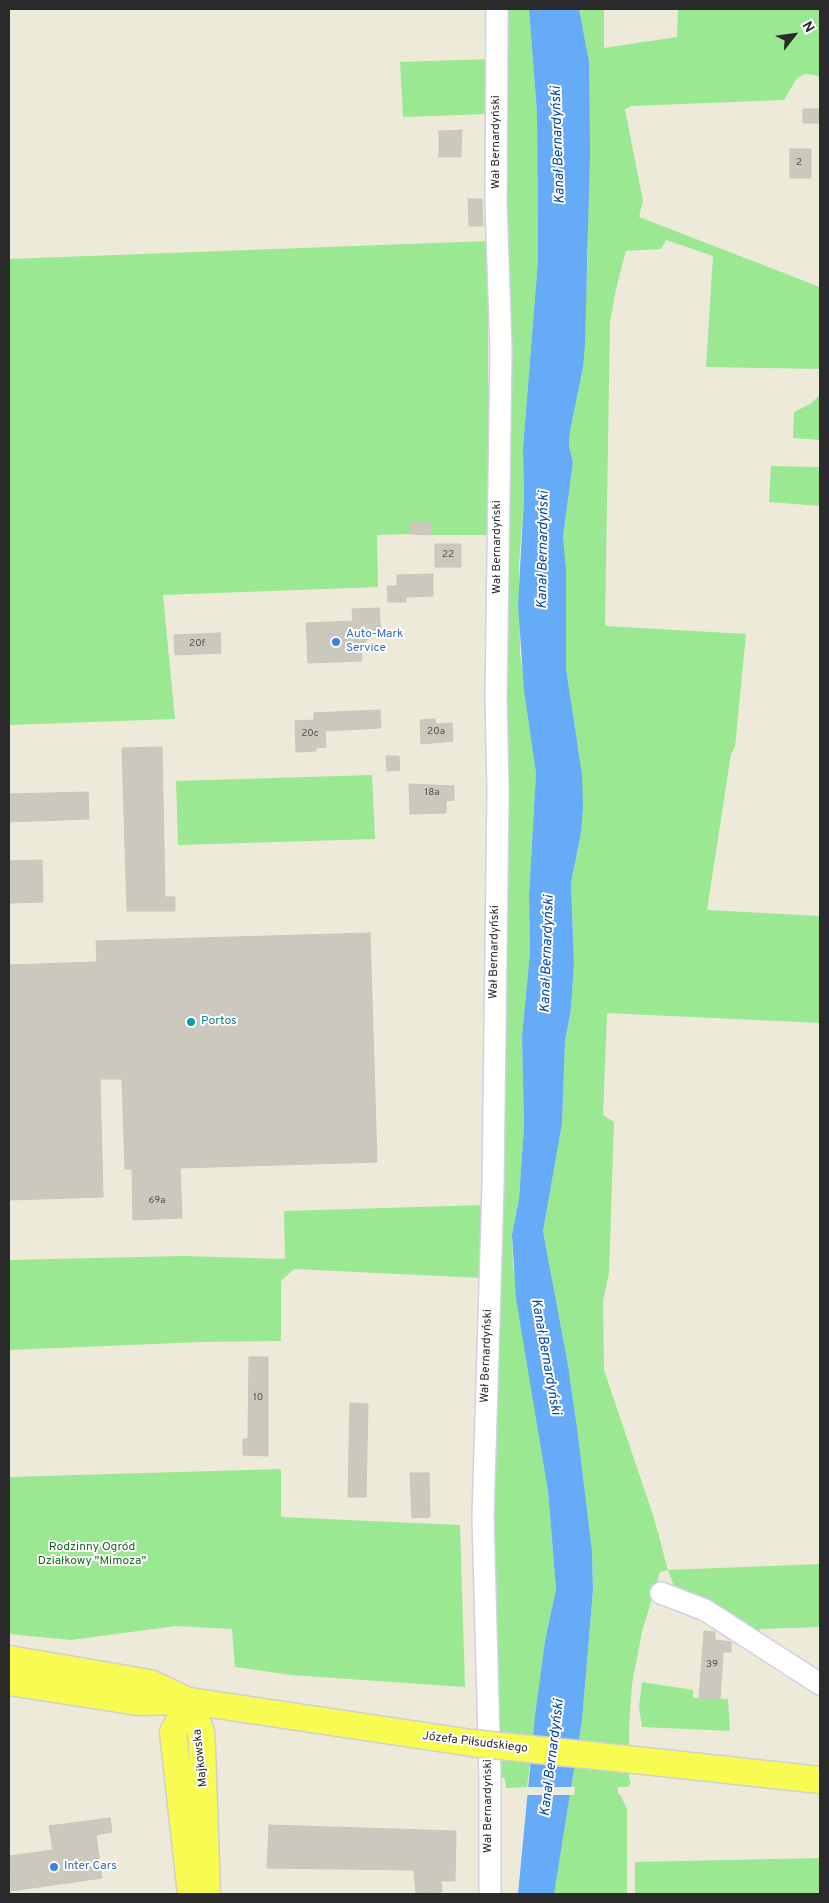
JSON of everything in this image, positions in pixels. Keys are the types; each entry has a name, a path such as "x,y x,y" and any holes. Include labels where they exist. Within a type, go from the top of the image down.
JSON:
{"main road":[{"name":"Józefa Piłsudskiego","path":"9,1659 150,1683 190,1701"},
{"name":"Józefa Piłsudskiego","path":"9,1682 138,1702 190,1701 472,1743 820,1780"},
{"name":"Majkowska","path":"190,1701 174,1732 191,1894"},
{"name":"Majkowska","path":"190,1701 201,1732 207,1894"}],"street":[{"name":"Wał Bernardyński","path":"490,1894 490,1778 483,1516 493,1186 498,791 496,697 501,350 496,204 497,9"},
{"path":"661,1593 705,1610 820,1683"}],"green space":[{"path":"505,9 529,9 537,113 538,260 523,448 524,498 519,565 520,653 536,773 529,895 530,952 522,1036 524,1127 519,1199 512,1235 513,1266 548,1491 556,1589 545,1641 527,1787 506,1788 505,1779 498,1774 501,1758 490,1629 507,317"},
{"path":"579,9 604,9 604,48 677,37 678,9 820,9 820,78 815,75 805,74 797,78 784,100 632,106 625,109 643,201 639,217 820,287 820,369 706,367 713,256 666,240 661,249 626,251 610,322 605,626 746,634 735,747 731,754 707,910 820,916 820,1023 607,1013 603,1115 614,1122 609,1273 603,1301 604,1370 654,1518 668,1570 660,1572 642,1632 632,1684 629,1726 629,1777 631,1783 627,1787 618,1787 618,1794 620,1794 627,1809 627,1894 554,1894 582,1721 593,1590 592,1551 578,1435 568,1365 543,1231 562,1124 565,1042 571,1008 574,964 571,883 581,833 582,774 566,668 563,537 573,462 569,446 570,431 583,368 588,249 589,61"},
{"path":"489,59 489,114 403,117 400,62"},
{"path":"488,241 488,379 492,416 488,535 431,535 431,523 410,522 410,534 377,535 378,587 163,595 175,719 9,725 9,259"},
{"path":"820,395 820,440 793,438 794,412 810,404"},
{"path":"771,466 820,467 820,506 769,502"},
{"path":"372,775 375,839 178,845 176,781"},
{"path":"485,1205 482,1278 294,1269 281,1281 281,1341 202,1342 9,1350 9,1260 183,1256 285,1259 284,1211"},
{"name":"Rodzinny Ogród Działkowy \"Mimoza\"","path":"281,1469 281,1517 460,1525 465,1687 291,1675 235,1667 232,1629 176,1626 71,1640 9,1634 9,1477"},
{"path":"820,1564 820,1627 760,1629 759,1634 675,1589 668,1570"},
{"path":"642,1682 693,1690 693,1698 728,1699 730,1731 642,1727 639,1707"},
{"path":"820,1858 820,1894 635,1894 635,1862"}],"water":[{"name":"Kanał Bernardyński","path":"529,9 579,9 589,61 590,152 585,344 583,368 570,431 569,446 573,462 563,537 566,570 566,668 582,774 583,807 581,833 571,883 574,964 571,1008 565,1042 562,1124 543,1231 568,1365 578,1435 592,1551 593,1590 582,1721 554,1894 518,1894 535,1716 545,1641 556,1589 548,1491 516,1298 512,1235 519,1199 524,1127 522,1036 530,952 529,895 536,773 524,690 518,605 524,498 523,448 538,260 537,113"}],"pier":[{"path":"525,1787 575,1787 574,1795 524,1795"}],"building":[{"path":"803,109 820,109 820,123 803,123"},
{"path":"462,130 461,157 439,157 439,131"},
{"path":"790,149 811,149 811,178 790,178"},
{"path":"468,199 482,199 483,226 469,226"},
{"path":"410,522 431,523 431,535 410,534"},
{"path":"435,544 461,544 461,567 435,567"},
{"path":"433,574 433,596 406,597 406,602 388,602 387,586 397,586 397,575"},
{"name":"Auto-Mark Service","path":"379,608 381,635 370,636 361,648 362,661 308,663 306,623 353,621 352,609"},
{"path":"220,633 221,653 175,655 174,635"},
{"path":"380,710 381,728 325,731 326,747 316,748 316,751 296,752 295,721 314,720 314,713"},
{"path":"435,719 436,724 452,723 453,741 421,744 420,720"},
{"path":"162,747 165,897 175,897 175,911 127,911 122,748"},
{"path":"386,756 399,756 400,770 387,771"},
{"path":"409,784 454,786 454,800 446,801 446,813 410,814"},
{"path":"88,792 89,819 9,822 9,794"},
{"path":"42,860 43,902 9,903 9,861"},
{"name":"Portos","path":"370,933 377,1162 180,1168 182,1218 133,1220 132,1169 125,1169 122,1079 100,1079 103,1197 9,1200 9,965 97,962 96,941"},
{"path":"249,1357 268,1357 268,1456 243,1455 243,1439 248,1439"},
{"path":"350,1403 368,1404 366,1497 348,1497"},
{"path":"410,1473 429,1473 430,1517 412,1518"},
{"path":"704,1631 715,1632 715,1640 731,1642 731,1652 723,1652 720,1699 699,1699"},
{"name":"Inter Cars","path":"110,1818 112,1832 96,1835 102,1878 11,1891 9,1856 53,1850 49,1826"},
{"path":"269,1825 456,1831 455,1881 441,1881 442,1892 416,1894 414,1870 267,1868"}],"place":[{"name":"Auto-Mark Service","path":"336,642"},
{"name":"Portos","path":"191,1022"},
{"name":"Inter Cars","path":"54,1867"}]}
